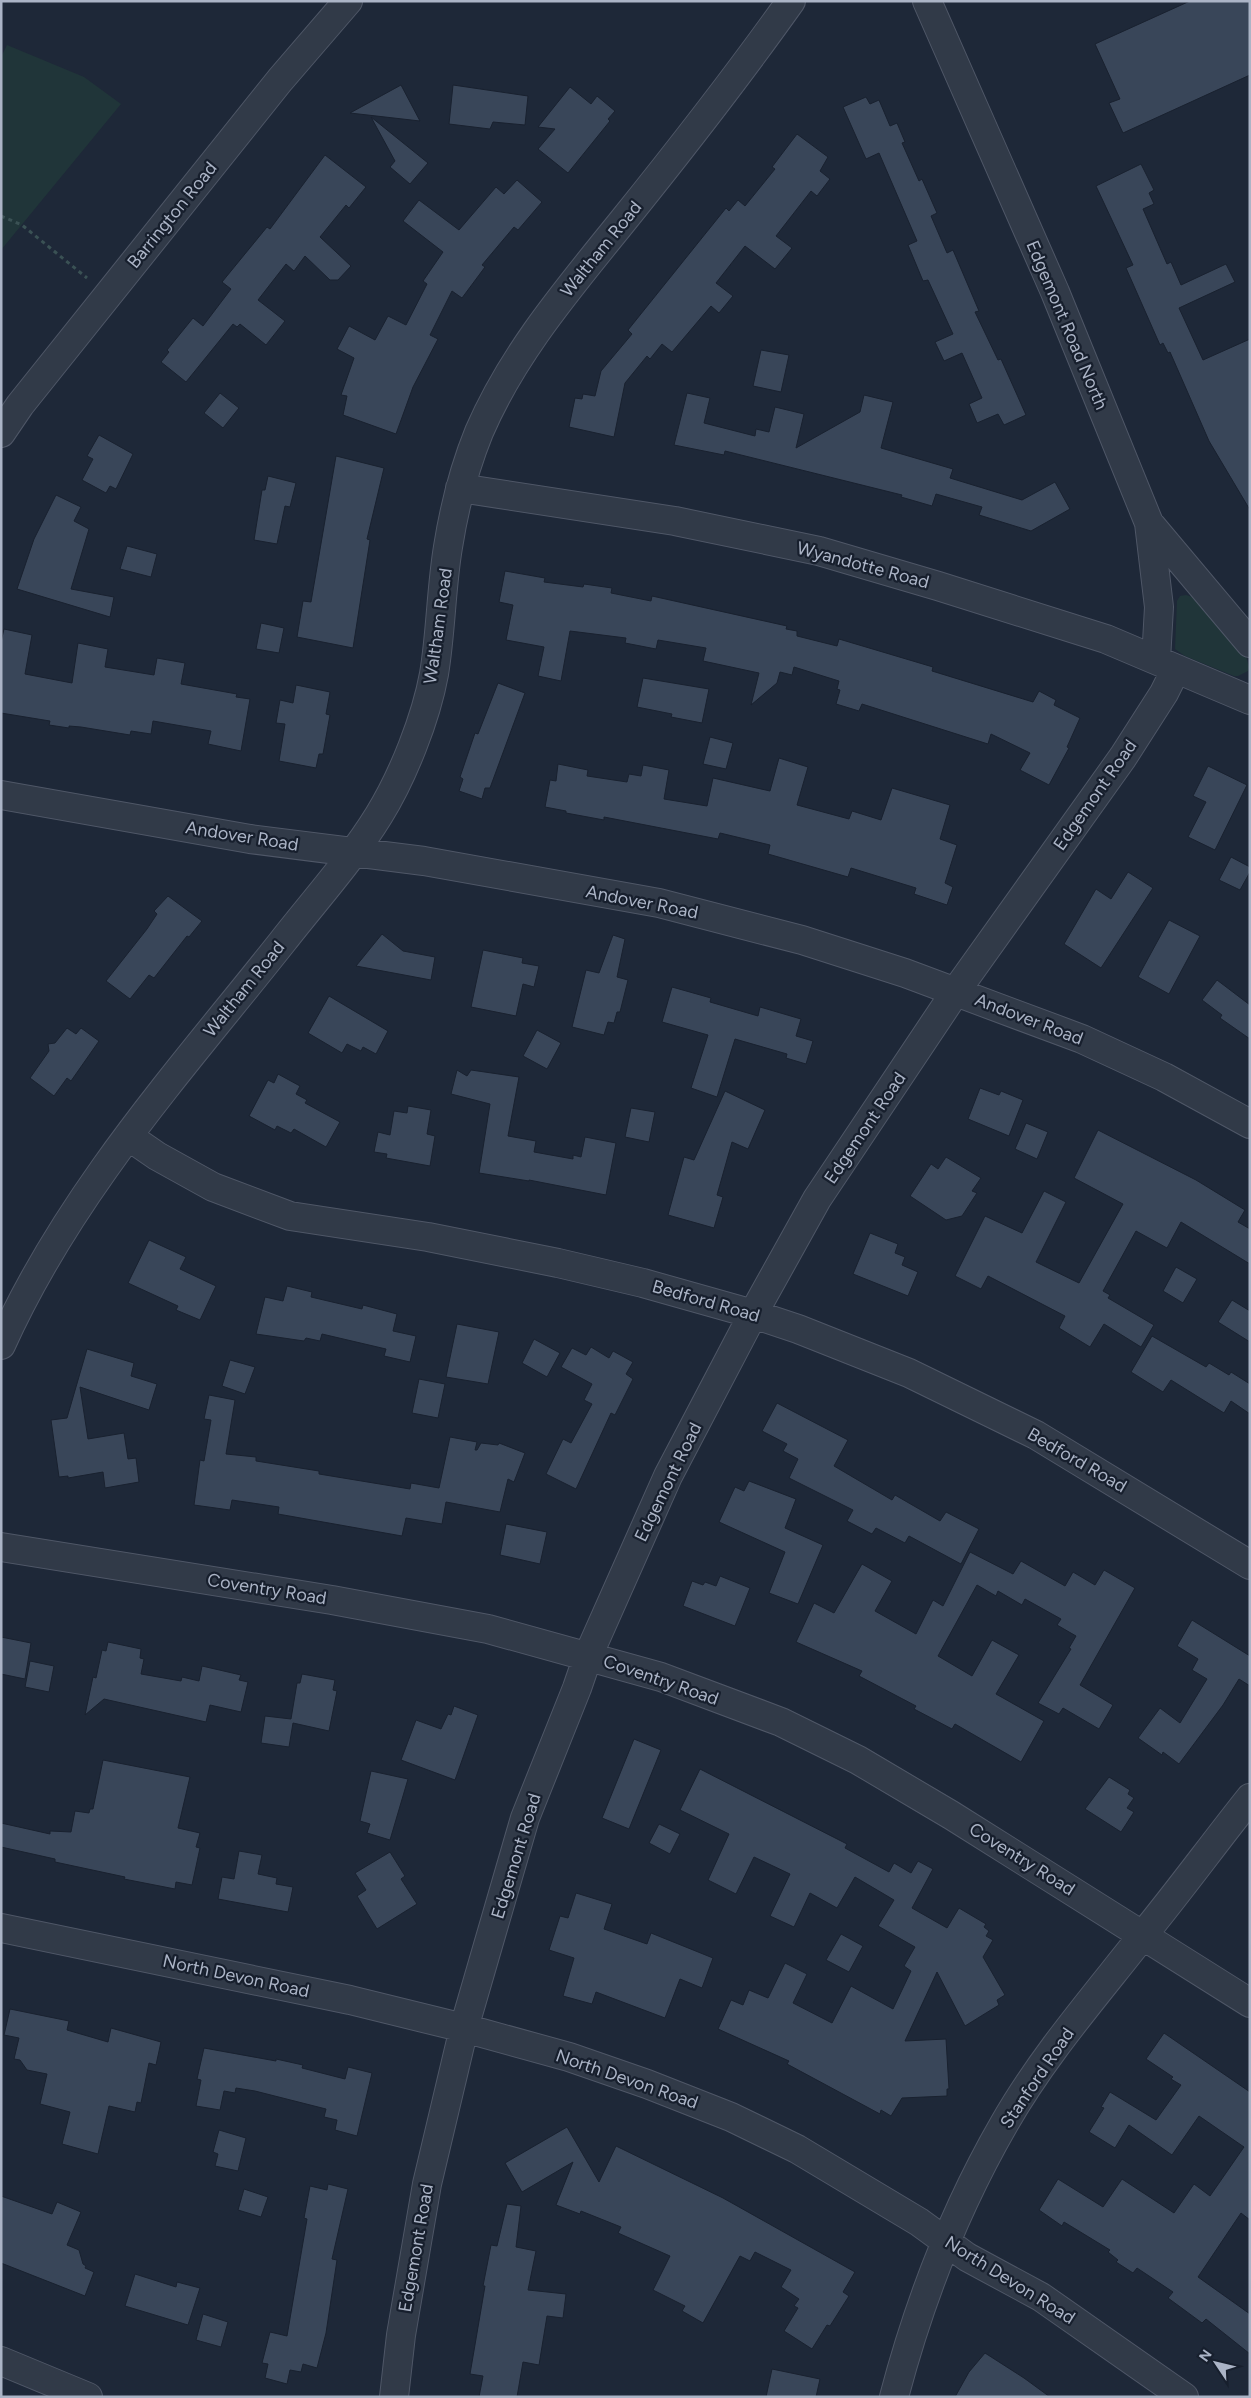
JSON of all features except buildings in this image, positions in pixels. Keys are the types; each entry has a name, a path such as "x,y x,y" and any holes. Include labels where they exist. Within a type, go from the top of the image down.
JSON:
{"street":[{"name":"Barrington Road","path":"1,433 20,405 280,80 348,1"},
{"name":"Waltham Road","path":"1,1344 59,1233 99,1173 352,853 383,809 419,726 433,678 448,549 460,488 482,426 502,383 530,339 702,122 791,1"},
{"name":"Edgemont Road North","path":"927,1 1055,292 1149,523 1166,664"},
{"name":"Wyandotte Road","path":"460,488 675,521 819,552 938,586 1106,639 1250,700"},
{"path":"1149,523 1250,643"},
{"name":"Edgemont Road","path":"394,2397 400,2335 427,2184 464,2028 525,1818 578,1688 588,1656 668,1476 753,1314 817,1198 956,991 1123,757 1164,693 1166,664"},
{"name":"Andover Road","path":"1,795 250,839 424,861 664,904 802,940 956,991 1082,1039 1164,1078 1250,1124"},
{"name":"Bedford Road","path":"128,1136 157,1156 213,1186 290,1216 428,1237 558,1262 643,1283 753,1314 909,1373 1036,1435 1250,1565"},
{"name":"Coventry Road","path":"1,1547 332,1600 488,1629 661,1677 781,1722 858,1760 952,1815 1250,2003"},
{"name":"Stanford Road","path":"894,2397 906,2349 947,2240 1004,2123 1058,2044 1250,1798"},
{"name":"North Devon Road","path":"1,1928 350,2000 464,2028 569,2057 648,2084 731,2117 797,2149 947,2240 967,2257 1041,2297 1184,2397"},
{"path":"1,2361 88,2397"}],"path":[{"path":"1,216 22,225 87,278"}],"green space":[{"path":"7,45 84,77 121,104 1,250 1,57"},
{"path":"1186,595 1196,598 1246,656 1249,667 1248,671 1234,676 1185,656 1175,649 1177,601 1180,596"}]}
